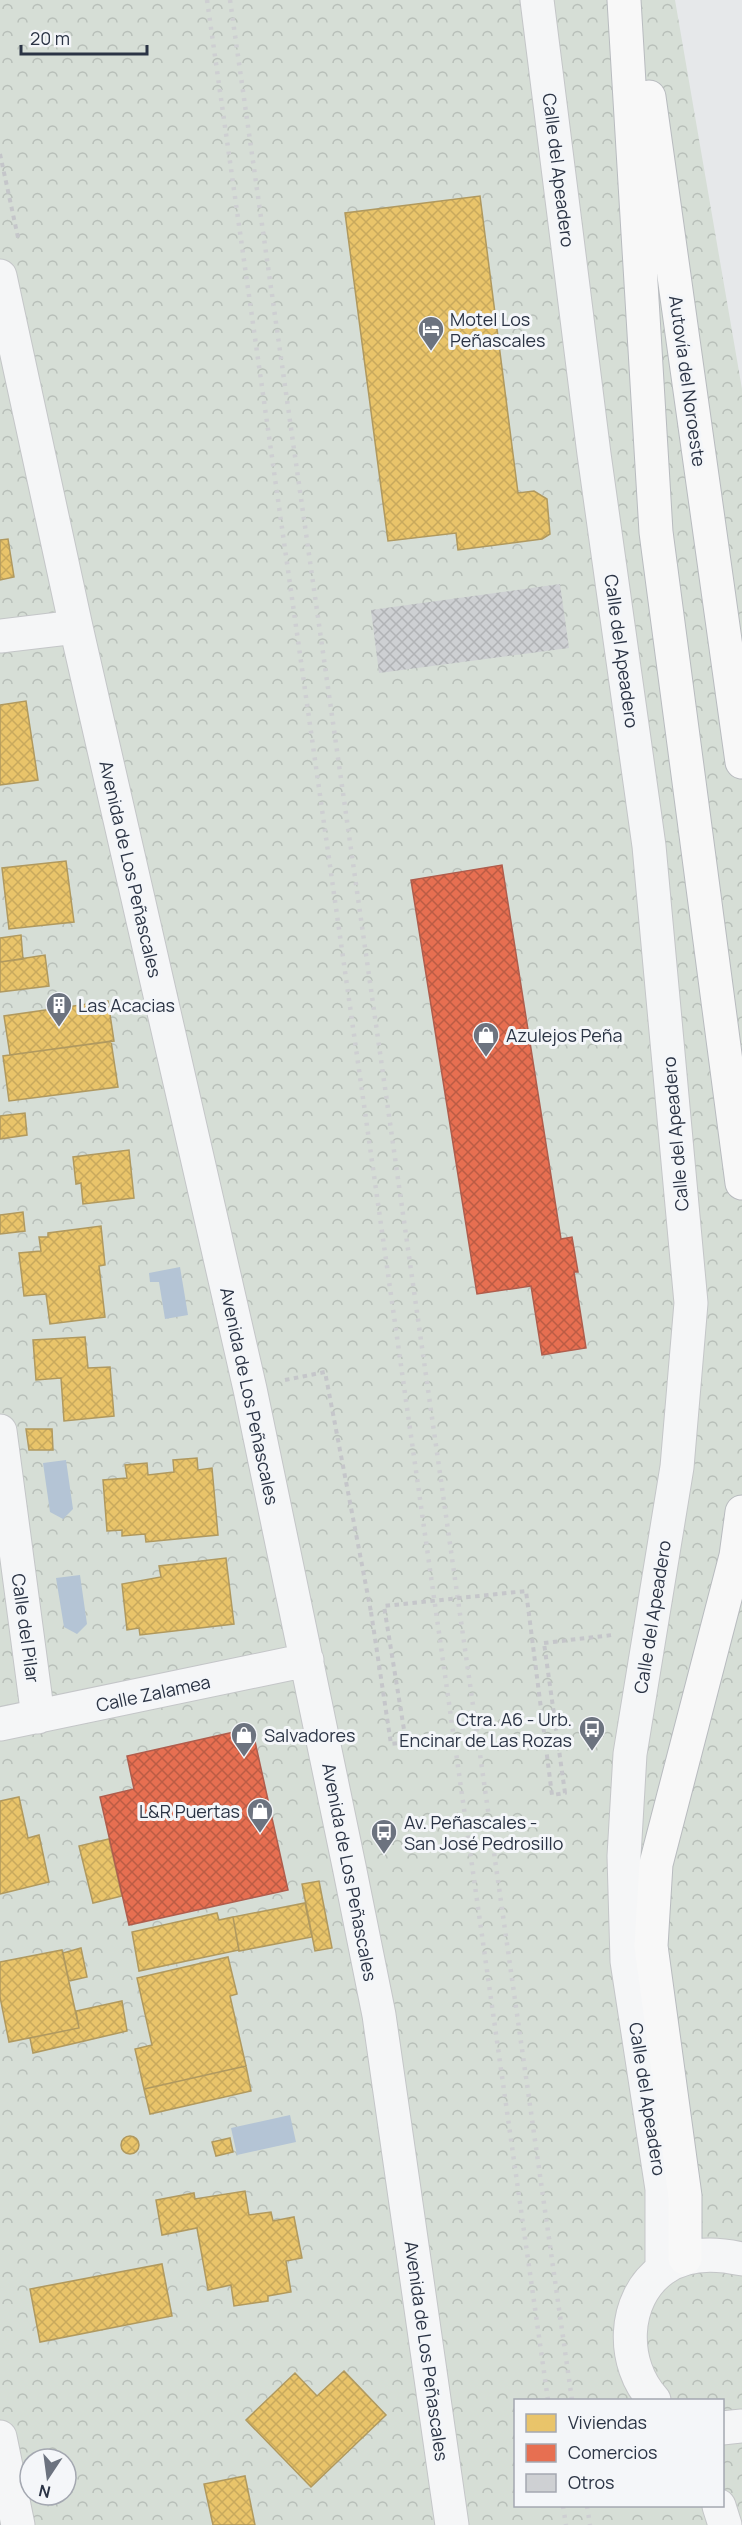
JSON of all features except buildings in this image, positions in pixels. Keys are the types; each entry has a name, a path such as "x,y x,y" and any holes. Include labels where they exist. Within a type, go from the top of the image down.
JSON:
{"highway":[{"path":"624,0 656,532 742,1183"},
{"name":"Autovía del Noroeste","path":"636,0 742,762"},
{"path":"674,2264 685,2196 651,1946 656,1864 736,1556 742,1512"}],"street":[{"name":"Calle del Apeadero","path":"537,0 594,454 649,846 691,1303 677,1467 630,1754 624,1856 627,1961 674,2264"},
{"name":"Avenida de Los Peñascales","path":"0,276 76,627 250,1389 379,2015 452,2525"},
{"path":"0,636 76,627"},
{"name":"Calle del Pilar","path":"0,1431 39,1717"},
{"name":"Calle Zalamea","path":"0,1724 307,1660"},
{"path":"653,2399 638,2378 631,2356 630,2331 635,2308 646,2287 674,2264 717,2253 742,2259"},
{"path":"724,2428 742,2426"},
{"path":"0,2437 18,2525"},
{"path":"720,2507 725,2525"}],"path":[{"path":"250,1389 325,1372 371,1612 391,1744 406,1742 384,1606 526,1591 552,1794 565,1792 544,1643 619,1635 648,1636"}],"green space":[{"path":"0,0 675,0 742,389 742,2525 0,2525"}],"water":[{"path":"180,1267 188,1315 165,1319 159,1282 150,1282 149,1273"},
{"path":"66,1460 73,1509 63,1519 50,1512 43,1463"},
{"path":"80,1575 87,1624 77,1634 64,1627 56,1578"},
{"path":"290,2115 296,2142 237,2155 231,2128"}],"railway":[{"path":"207,0 548,2399"},
{"path":"230,0 572,2399"},
{"path":"563,2507 566,2525"},
{"path":"587,2507 590,2525"}],"place":[{"name":"Motel Los Peñascales","path":"431,352"},
{"name":"Las Acacias","path":"59,1028"},
{"name":"Azulejos Peña","path":"486,1058"},
{"name":"Ctra. A6 - Urb. Encinar de Las Rozas","path":"592,1752"},
{"name":"Salvadores","path":"244,1758"},
{"name":"L&R Puertas","path":"260,1834"},
{"name":"Av. Peñascales - San José Pedrosillo","path":"384,1855"}]}
